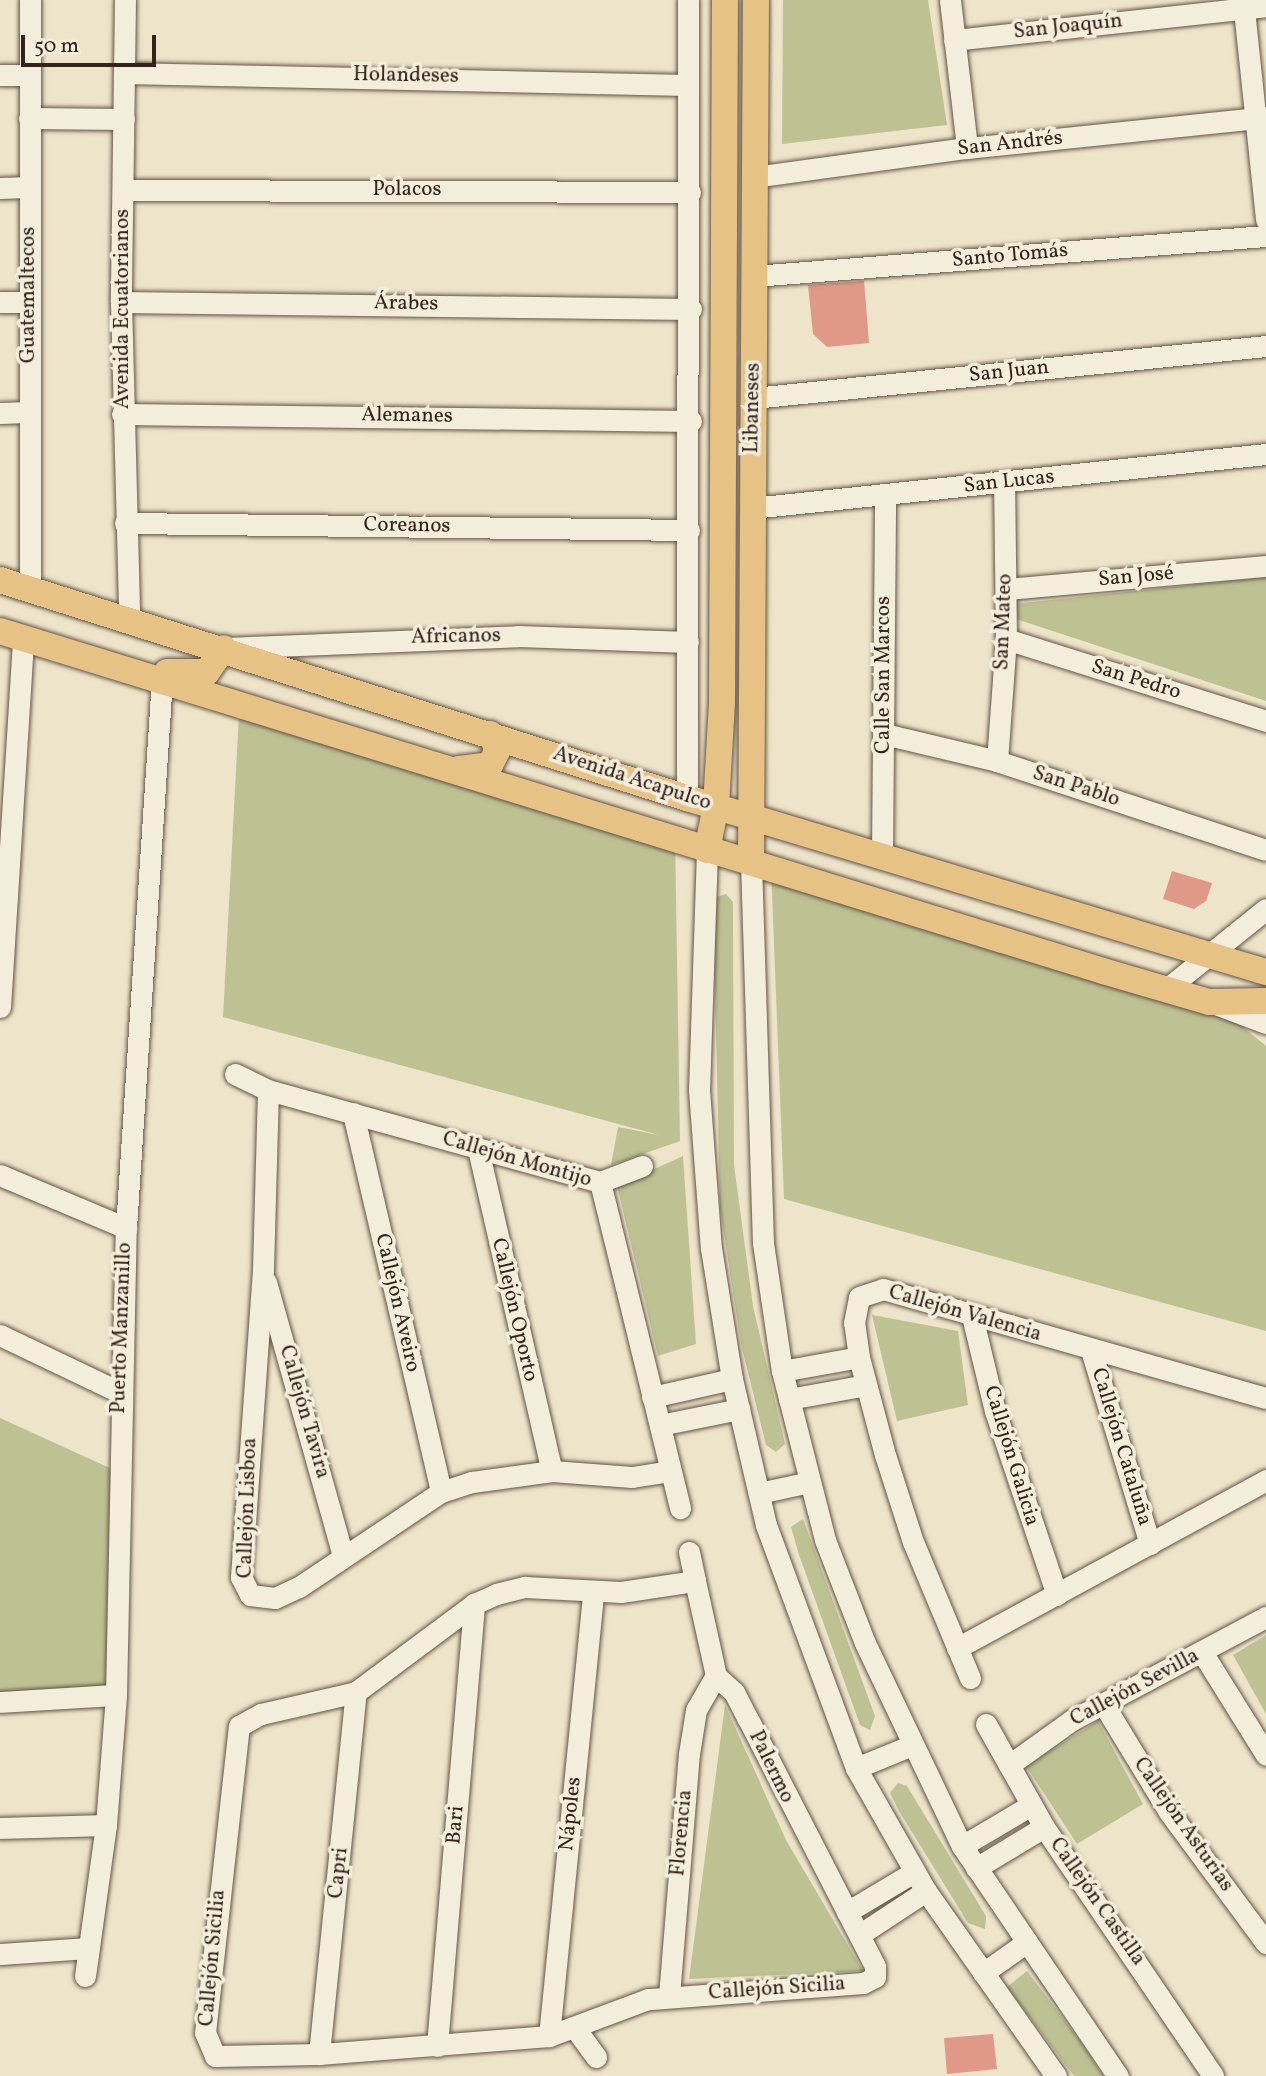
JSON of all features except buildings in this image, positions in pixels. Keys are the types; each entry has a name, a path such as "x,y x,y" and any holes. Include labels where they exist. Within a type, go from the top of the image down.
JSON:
{"main road":[{"name":"Libaneses","path":"707,850 716,806 722,610 725,0"},
{"name":"Libaneses","path":"751,862 756,0"},
{"name":"Avenida Acapulco","path":"0,580 130,618 687,798 882,855 1203,956 1266,972"},
{"path":"11,635 162,679 707,850 1209,1002 1266,1001"},
{"path":"162,679 169,671 213,669 224,648"},
{"path":"453,769 490,765 498,749 490,734"}],"street":[{"name":"Guatemaltecos","path":"30,0 30,589"},
{"name":"Avenida Ecuatorianos","path":"125,0 121,302 125,523 130,618"},
{"path":"687,798 691,421 688,0"},
{"path":"950,0 967,148"},
{"path":"1243,4 1260,118 1266,220"},
{"name":"San Joaquín","path":"954,40 1243,4 1266,6"},
{"name":"Holandeses","path":"124,73 687,85"},
{"path":"0,75 28,75"},
{"path":"29,118 124,119"},
{"name":"San Andrés","path":"754,177 967,148 1260,118"},
{"path":"0,188 29,187"},
{"name":"Polacos","path":"123,190 690,192"},
{"name":"Santo Tomás","path":"754,276 1266,236"},
{"path":"0,302 29,302"},
{"name":"Árabes","path":"121,302 691,309"},
{"name":"San Juan","path":"753,398 1266,346"},
{"path":"0,413 29,412"},
{"name":"Alemanes","path":"122,414 691,421"},
{"name":"San Lucas","path":"752,508 1266,454"},
{"name":"San Mateo","path":"997,761 1006,639 1004,483"},
{"name":"Calle San Marcos","path":"882,855 885,495"},
{"name":"Coreanos","path":"125,523 689,530"},
{"name":"San José","path":"1007,589 1266,566"},
{"path":"689,611 722,610"},
{"path":"0,1007 11,635"},
{"name":"Africanos","path":"224,648 518,636 688,642"},
{"name":"San Pedro","path":"1006,639 1266,721"},
{"name":"Puerto Manzanillo","path":"85,1976 106,1825 116,1695 119,1392 126,1228 162,679"},
{"name":"San Pablo","path":"884,734 997,761 1266,850"},
{"path":"707,850 699,1090 711,1248 732,1379 759,1493 803,1636 856,1768 926,1891 1056,2076"},
{"path":"751,862 762,1229 782,1371 830,1553 912,1745 962,1846 1118,2076"},
{"path":"1169,988 1203,956 1266,909"},
{"path":"1209,1002 1266,1023"},
{"name":"Callejón Montijo","path":"235,1074 268,1090 600,1182 680,1508"},
{"name":"Callejón Lisboa","path":"268,1090 263,1270 244,1587 261,1599 275,1598 441,1492 506,1474 552,1471 632,1477 670,1471"},
{"name":"Callejón Aveiro","path":"353,1113 441,1492"},
{"name":"Callejón Oporto","path":"478,1149 552,1471"},
{"path":"600,1182 642,1166"},
{"path":"0,1175 126,1228"},
{"name":"Callejón Tavira","path":"263,1270 343,1556"},
{"name":"Callejón Valencia","path":"970,1678 913,1542 866,1385 859,1357 854,1311 859,1297 883,1289 1266,1398"},
{"name":"Callejón Galicia","path":"972,1316 995,1411 1057,1595"},
{"path":"0,1335 119,1392"},
{"name":"Callejón Cataluña","path":"1091,1350 1150,1544"},
{"path":"782,1371 859,1357"},
{"path":"653,1397 732,1379"},
{"path":"789,1399 866,1385"},
{"path":"660,1425 739,1409"},
{"path":"957,1648 1266,1480"},
{"path":"759,1493 810,1482"},
{"name":"Palermo","path":"689,1552 716,1676 734,1692 875,1966 875,1976"},
{"name":"Callejón Sicilia","path":"695,1581 593,1593 525,1587 474,1604 356,1692 249,1718 239,1726 233,1753 208,2046 226,2059 549,2036 575,2028 622,2006 669,1996 863,1983 875,1976"},
{"name":"Nápoles","path":"549,2036 593,1593"},
{"name":"Bari","path":"437,2046 474,1604"},
{"name":"Callejón Sevilla","path":"1009,1765 1027,1748 1266,1616"},
{"path":"1202,1652 1266,1755"},
{"name":"Florencia","path":"669,1996 689,1754 696,1710 716,1676"},
{"name":"Capri","path":"319,2054 356,1692"},
{"path":"0,1702 116,1695"},
{"name":"Callejón Asturias","path":"1104,1705 1169,1812 1266,1943"},
{"name":"Callejón Castilla","path":"986,1724 1044,1827 1213,2076"},
{"path":"856,1768 912,1745"},
{"path":"962,1846 1031,1805"},
{"path":"0,1828 106,1825"},
{"path":"976,1868 1044,1827"},
{"path":"847,1912 914,1872"},
{"path":"859,1935 926,1891"},
{"path":"983,1973 1027,1942"},
{"path":"0,1954 89,1948"},
{"path":"575,2028 596,2057"}],"green space":[{"path":"783,0 928,0 947,125 782,144"},
{"path":"1266,577 1266,701 1013,618 1014,604"},
{"path":"240,695 675,834 680,1141 611,1165 618,1127 659,1135 223,1017"},
{"path":"771,868 1238,1023 1266,1046 1266,1331 784,1199"},
{"path":"726,894 733,902 734,1165 753,1306 785,1444 776,1452 766,1445 741,1344 720,1207 714,940 716,897"},
{"path":"683,1156 696,1344 658,1356 617,1186"},
{"path":"872,1315 958,1331 968,1405 897,1421"},
{"path":"0,1418 112,1469 112,1684 0,1700"},
{"path":"803,1519 875,1716 870,1730 860,1725 799,1555 791,1527"},
{"path":"1266,1635 1266,1714 1233,1655"},
{"path":"725,1705 786,1840 863,1971 689,1979"},
{"path":"1098,1721 1143,1804 1077,1844 1026,1766"},
{"path":"898,1783 907,1786 986,1916 985,1929 968,1923 899,1811 890,1793"},
{"path":"1027,1971 1081,2042 1103,2076 1074,2076 1007,1987"}]}
